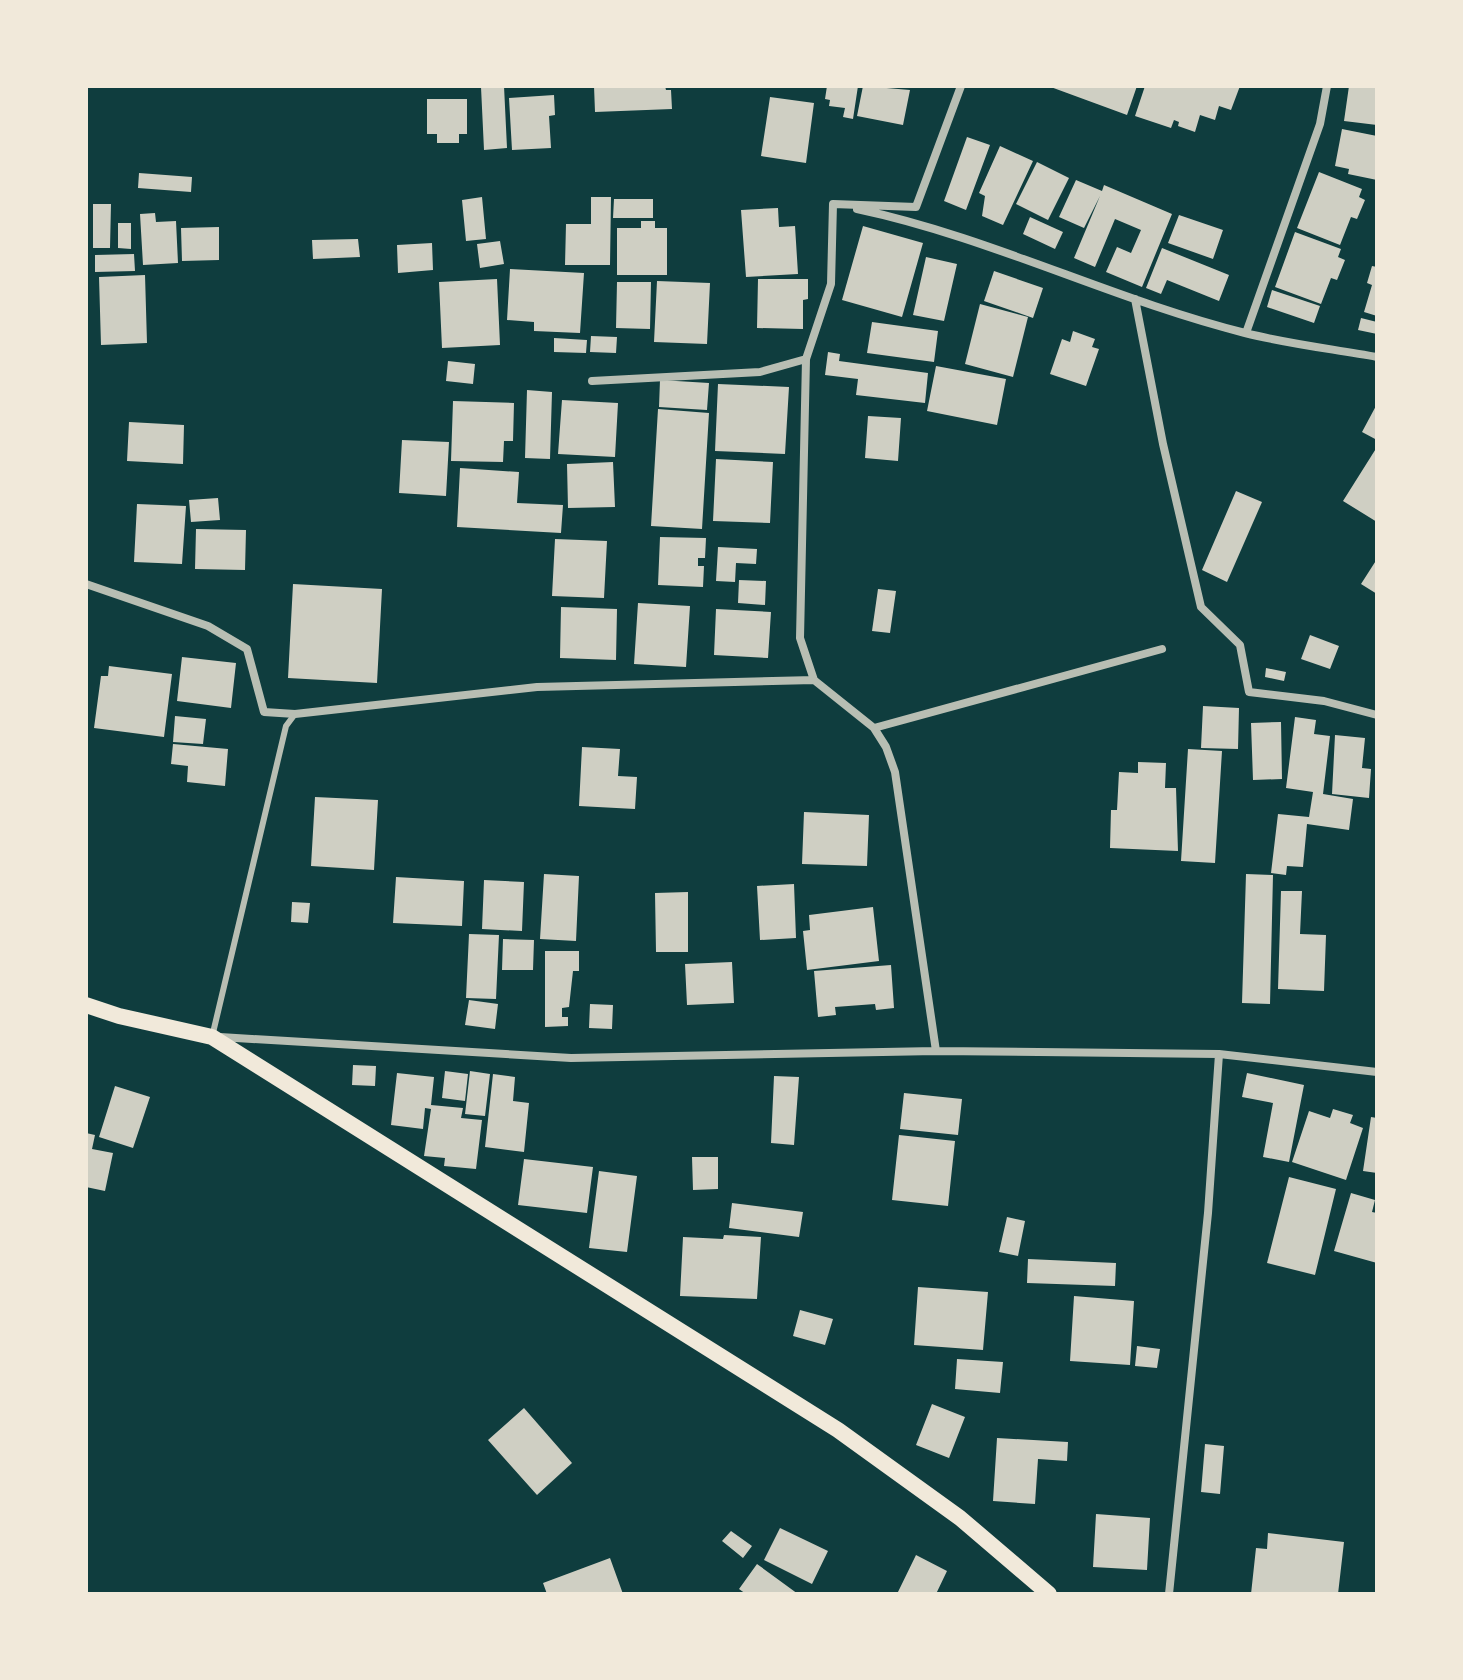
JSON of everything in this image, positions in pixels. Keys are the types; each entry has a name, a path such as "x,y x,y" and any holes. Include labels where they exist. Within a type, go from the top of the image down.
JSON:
{"main road":[{"path":"86,1005 119,1016 212,1037 838,1430 960,1518 1049,1594"}],"street":[{"path":"833,204 916,207 961,86"},
{"path":"1246,333 1320,124 1327,86"},
{"path":"833,204 921,223 1135,299 1246,333 1377,357"},
{"path":"833,204 831,284 806,359 800,638 814,680 874,728 886,747 895,772 936,1051"},
{"path":"1135,299 1163,444 1201,607 1240,645 1249,692 1324,701 1377,715"},
{"path":"592,381 760,372 806,359"},
{"path":"86,584 208,626 247,649 264,712 295,714 537,687 814,680"},
{"path":"874,728 1162,649"},
{"path":"212,1037 571,1058 936,1051 1219,1054 1377,1072"},
{"path":"1169,1594 1208,1213 1219,1054"}],"lane":[{"path":"212,1037 286,726 295,714"}],"building":[{"path":"504,86 507,148 484,150 481,87"},
{"path":"594,86 665,86 666,90 671,90 672,109 595,112"},
{"path":"827,86 858,86 853,119 843,117 845,108 829,106 830,100 825,99"},
{"path":"863,86 910,90 903,125 857,116"},
{"path":"1048,86 1137,86 1127,115"},
{"path":"1145,86 1240,86 1231,110 1219,106 1215,120 1200,115 1195,132 1178,126 1179,122 1174,120 1171,128 1135,116"},
{"path":"1349,86 1377,86 1377,125 1344,121"},
{"path":"554,95 555,115 549,116 551,148 512,150 509,98"},
{"path":"770,97 814,103 806,163 761,156"},
{"path":"427,99 467,99 467,134 459,134 459,143 437,143 437,134 427,134"},
{"path":"1342,129 1377,136 1377,180 1348,174 1349,169 1335,166"},
{"path":"967,137 990,145 966,210 944,201"},
{"path":"1000,146 1033,161 1003,225 982,216 985,196 979,193"},
{"path":"1037,162 1069,178 1048,220 1016,204"},
{"path":"1319,172 1362,189 1359,197 1365,200 1357,219 1351,217 1340,245 1297,228"},
{"path":"139,173 192,177 191,192 138,188"},
{"path":"1076,180 1102,191 1104,185 1172,214 1142,287 1106,272 1117,247 1131,253 1141,230 1115,219 1095,267 1074,258 1100,196 1084,228 1059,217"},
{"path":"482,197 486,239 466,241 462,200"},
{"path":"591,197 611,197 610,265 565,265 566,224 591,224"},
{"path":"614,199 653,199 653,218 613,218"},
{"path":"93,204 111,204 110,248 93,248"},
{"path":"778,208 779,227 795,226 798,274 746,277 741,210"},
{"path":"155,213 156,222 176,221 178,263 143,265 140,214"},
{"path":"1179,215 1223,230 1213,259 1168,243"},
{"path":"1030,217 1063,232 1055,249 1023,234"},
{"path":"641,221 655,221 655,228 667,228 667,275 617,275 617,228 641,228"},
{"path":"118,223 131,223 131,249 118,248"},
{"path":"863,226 923,243 902,317 842,300"},
{"path":"219,227 219,260 182,261 181,228"},
{"path":"1295,232 1341,249 1338,257 1345,260 1337,280 1331,278 1321,304 1275,287"},
{"path":"358,239 360,257 313,259 312,240"},
{"path":"500,241 504,264 480,268 477,244"},
{"path":"432,243 433,270 398,273 397,245"},
{"path":"1162,248 1229,275 1219,301 1167,280 1161,294 1146,288"},
{"path":"134,254 135,271 95,272 95,255"},
{"path":"926,257 957,264 944,321 913,315"},
{"path":"1372,266 1377,267 1377,316 1364,312 1372,285 1367,283"},
{"path":"510,269 584,273 580,333 534,331 534,322 507,320"},
{"path":"994,271 1043,288 1033,318 984,301"},
{"path":"145,275 147,343 101,345 99,277"},
{"path":"497,279 500,345 442,348 439,282"},
{"path":"758,279 808,279 808,299 803,300 803,329 757,328"},
{"path":"657,281 710,283 707,344 654,342"},
{"path":"617,282 651,282 650,329 616,328"},
{"path":"1272,290 1320,306 1314,323 1267,307"},
{"path":"980,304 1028,317 1013,377 965,364"},
{"path":"1361,318 1377,322 1377,334 1358,330"},
{"path":"872,322 938,331 934,362 867,353"},
{"path":"1073,331 1095,339 1092,347 1099,349 1086,386 1050,374 1062,339 1070,342"},
{"path":"591,336 617,337 616,353 590,352"},
{"path":"554,338 587,340 586,353 554,352"},
{"path":"828,352 840,354 839,361 928,373 925,403 856,395 858,379 825,375"},
{"path":"448,361 475,364 473,384 446,381"},
{"path":"936,366 1006,379 997,425 927,411"},
{"path":"660,380 709,383 707,410 659,407"},
{"path":"718,384 789,387 785,454 715,451"},
{"path":"527,390 552,392 550,459 525,458"},
{"path":"562,400 618,403 615,457 558,454"},
{"path":"453,401 514,403 513,441 504,441 503,462 451,461"},
{"path":"1377,404 1377,440 1362,432"},
{"path":"658,409 709,413 702,529 651,526"},
{"path":"868,416 901,418 898,461 865,458"},
{"path":"129,422 184,425 183,464 127,461"},
{"path":"402,440 449,442 446,496 399,493"},
{"path":"1377,447 1377,522 1343,501"},
{"path":"716,459 773,462 770,523 713,521"},
{"path":"613,462 615,507 568,508 567,464"},
{"path":"460,468 519,472 517,503 563,505 561,533 457,527"},
{"path":"1236,491 1262,502 1227,582 1202,570"},
{"path":"218,498 220,520 191,522 189,500"},
{"path":"137,504 186,506 182,564 134,562"},
{"path":"196,529 246,530 245,570 195,569"},
{"path":"660,537 706,538 705,558 698,558 698,566 704,566 703,587 658,585"},
{"path":"555,539 607,541 604,598 552,596"},
{"path":"718,547 757,549 756,564 736,563 735,582 716,581"},
{"path":"1377,559 1377,594 1361,584"},
{"path":"739,580 766,581 765,605 738,603"},
{"path":"293,584 382,589 377,683 288,678"},
{"path":"878,589 896,591 890,633 872,631"},
{"path":"638,603 690,606 686,667 634,664"},
{"path":"561,607 617,609 616,660 560,658"},
{"path":"716,609 771,612 768,658 714,655"},
{"path":"1310,635 1339,646 1330,669 1301,659"},
{"path":"182,657 236,663 231,708 177,701"},
{"path":"109,666 172,674 164,737 94,728 101,676 108,676"},
{"path":"1266,668 1286,672 1284,681 1265,677"},
{"path":"1203,706 1239,708 1238,749 1201,748"},
{"path":"175,716 206,719 203,744 173,742"},
{"path":"1295,717 1316,720 1314,734 1330,736 1323,794 1353,799 1349,830 1307,824 1303,867 1287,866 1286,875 1271,873 1278,814 1309,817 1313,792 1286,788"},
{"path":"1281,722 1282,779 1253,780 1251,723"},
{"path":"1335,735 1365,738 1362,768 1371,769 1369,798 1332,794"},
{"path":"173,744 228,749 225,786 187,782 188,766 171,764"},
{"path":"582,747 620,749 618,776 637,777 635,809 579,806"},
{"path":"1188,749 1222,751 1215,863 1181,861"},
{"path":"1138,762 1166,763 1165,788 1176,788 1178,851 1110,848 1111,810 1117,810 1119,772 1138,773"},
{"path":"315,797 378,800 374,870 311,866"},
{"path":"804,812 869,815 867,866 802,864"},
{"path":"544,874 579,876 576,941 540,939"},
{"path":"1246,874 1273,875 1270,1004 1242,1003"},
{"path":"396,877 464,881 462,926 393,923"},
{"path":"484,880 524,882 522,931 482,929"},
{"path":"794,884 796,938 760,940 757,886"},
{"path":"1281,891 1302,891 1300,934 1326,935 1324,991 1278,989"},
{"path":"688,892 688,952 656,952 655,893"},
{"path":"292,902 310,903 308,923 291,922"},
{"path":"873,907 879,961 807,970 803,931 810,930 809,915"},
{"path":"469,934 499,935 496,999 466,998"},
{"path":"503,939 534,940 533,970 502,970"},
{"path":"545,951 579,951 579,971 573,971 569,1007 562,1008 562,1017 568,1017 568,1026 545,1027"},
{"path":"732,962 734,1003 687,1005 685,964"},
{"path":"891,965 894,1008 876,1010 875,1004 835,1007 836,1015 818,1017 814,971"},
{"path":"469,1000 498,1004 495,1029 465,1025"},
{"path":"590,1004 613,1005 612,1029 589,1028"},
{"path":"353,1065 376,1066 375,1086 352,1085"},
{"path":"445,1071 468,1074 465,1101 442,1098"},
{"path":"470,1071 490,1074 485,1116 465,1114"},
{"path":"397,1073 434,1077 431,1105 463,1108 461,1118 482,1120 476,1169 444,1166 445,1158 424,1156 431,1109 425,1108 423,1129 391,1125"},
{"path":"1247,1073 1304,1085 1289,1162 1263,1157 1273,1103 1242,1097"},
{"path":"493,1074 515,1077 513,1101 529,1103 524,1152 485,1147"},
{"path":"774,1076 799,1077 794,1145 771,1143"},
{"path":"115,1086 150,1097 133,1148 99,1137"},
{"path":"904,1093 962,1099 958,1135 900,1129"},
{"path":"1333,1109 1353,1115 1350,1123 1363,1128 1346,1180 1292,1162 1309,1111 1330,1118"},
{"path":"1371,1117 1377,1118 1377,1173 1363,1171"},
{"path":"86,1133 95,1135 92,1149 113,1153 105,1191 86,1187"},
{"path":"899,1135 955,1141 948,1206 892,1200"},
{"path":"692,1157 718,1157 718,1189 693,1190"},
{"path":"524,1159 593,1167 587,1213 518,1205"},
{"path":"599,1171 637,1176 627,1252 589,1248"},
{"path":"1289,1177 1336,1189 1315,1275 1267,1263"},
{"path":"1351,1193 1375,1200 1372,1212 1377,1213 1377,1263 1334,1251"},
{"path":"732,1203 803,1212 799,1237 729,1228"},
{"path":"1007,1217 1025,1221 1018,1256 999,1252"},
{"path":"724,1235 761,1237 757,1299 680,1296 683,1237 723,1239"},
{"path":"1028,1259 1116,1263 1115,1286 1027,1283"},
{"path":"918,1287 988,1292 983,1350 914,1345"},
{"path":"1074,1296 1134,1301 1130,1365 1070,1361"},
{"path":"800,1310 833,1319 825,1345 793,1336"},
{"path":"1137,1346 1160,1349 1157,1368 1135,1366"},
{"path":"957,1359 1003,1362 1000,1393 955,1389"},
{"path":"932,1404 965,1417 949,1458 916,1445"},
{"path":"524,1408 572,1463 537,1495 488,1440"},
{"path":"997,1438 1068,1442 1067,1461 1038,1459 1035,1504 993,1501"},
{"path":"1205,1444 1224,1446 1220,1494 1201,1492"},
{"path":"1096,1514 1150,1518 1147,1570 1093,1567"},
{"path":"780,1528 828,1551 812,1584 764,1560"},
{"path":"731,1531 752,1546 743,1558 722,1541"},
{"path":"1268,1533 1344,1542 1338,1594 1251,1594 1256,1548 1267,1549"},
{"path":"916,1555 947,1571 936,1594 897,1594"},
{"path":"610,1558 623,1594 547,1594 543,1583"},
{"path":"757,1564 798,1594 746,1594 739,1589"}]}
